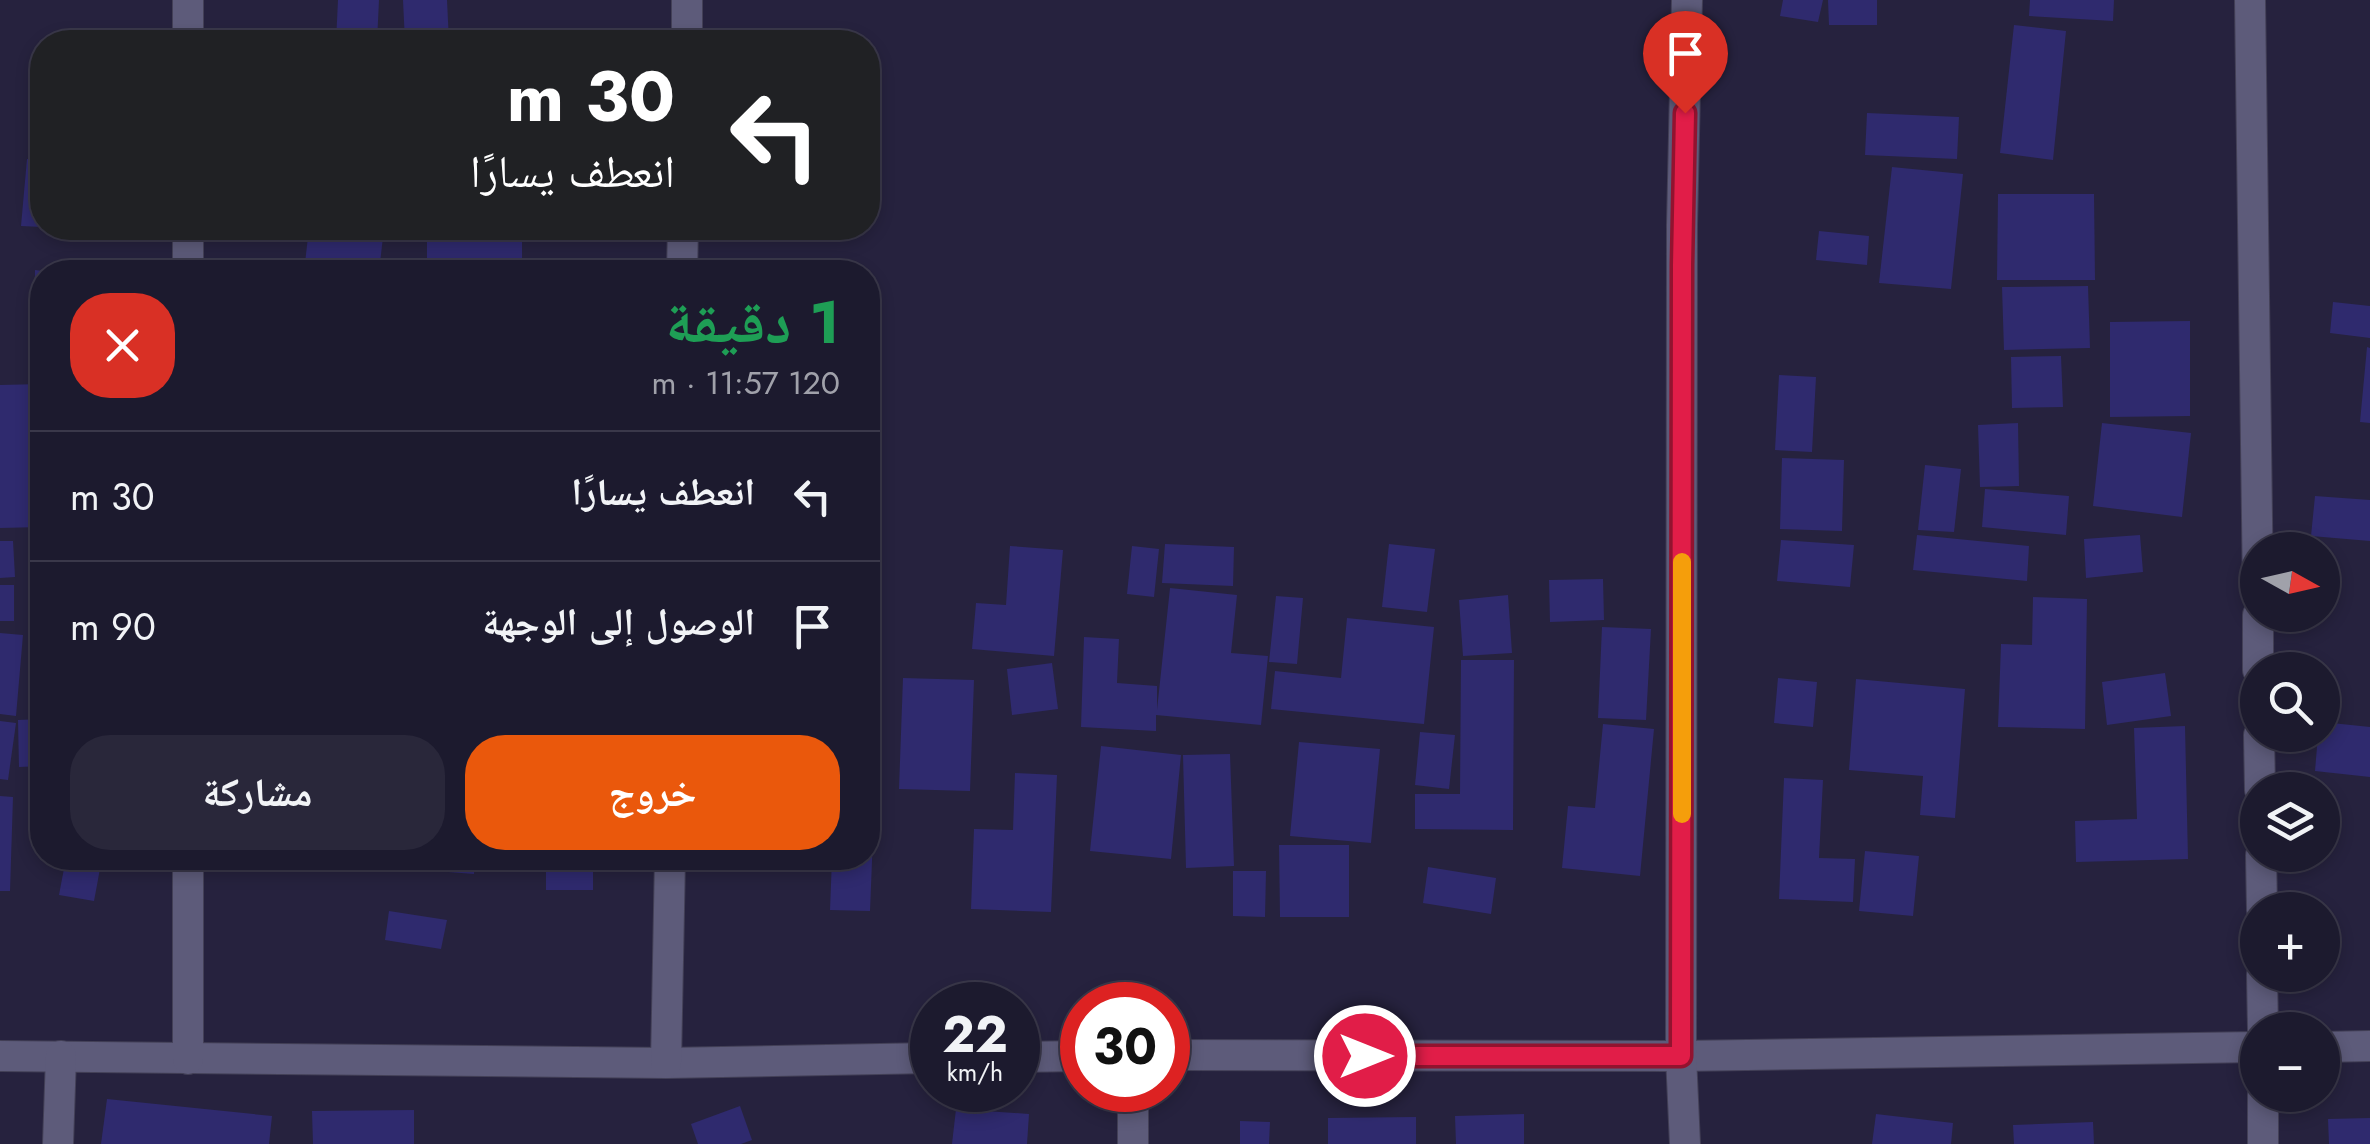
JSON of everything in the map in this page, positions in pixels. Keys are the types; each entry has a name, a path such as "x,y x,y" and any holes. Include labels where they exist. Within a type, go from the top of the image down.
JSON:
{"street":[{"path":"188,0 188,30"},
{"path":"687,30 688,0"},
{"path":"1684,1144 1682,245 1688,0"},
{"path":"2250,0 2257,532"},
{"path":"188,870 188,1059"},
{"path":"666,1063 670,870"},
{"path":"2340,1047 2370,1046"},
{"path":"1190,1055 1681,1056 2240,1047"},
{"path":"0,1056 666,1063 910,1058"},
{"path":"58,1144 61,1056"},
{"path":"1133,1112 1133,1144"},
{"path":"2263,1112 2263,1144"}],"building":[{"path":"338,0 379,0 378,30 337,30"},
{"path":"403,0 447,0 448,30 404,30"},
{"path":"1783,0 1823,0 1818,22 1780,16"},
{"path":"1828,0 1877,0 1877,25 1829,25"},
{"path":"2030,0 2114,0 2113,21 2029,16"},
{"path":"2014,25 2066,31 2053,160 2000,153"},
{"path":"1867,113 1959,117 1957,159 1865,155"},
{"path":"27,159 30,226 21,226"},
{"path":"1892,167 1963,174 1951,289 1879,283"},
{"path":"1998,194 2094,194 2095,280 1997,280"},
{"path":"1819,231 1869,236 1867,265 1816,260"},
{"path":"308,240 383,240 380,260 305,260"},
{"path":"427,240 522,240 522,260 427,260"},
{"path":"2088,286 2090,348 2004,350 2002,287"},
{"path":"2333,302 2370,306 2370,338 2330,333"},
{"path":"2190,321 2190,416 2110,417 2110,322"},
{"path":"2367,347 2370,348 2370,423 2360,422"},
{"path":"2061,356 2063,407 2012,408 2011,357"},
{"path":"1779,375 1816,377 1812,452 1775,450"},
{"path":"30,384 30,527 0,528 0,385"},
{"path":"2018,423 2019,486 1980,487 1978,425"},
{"path":"2102,423 2191,433 2182,517 2093,506"},
{"path":"1782,458 1844,460 1842,531 1780,529"},
{"path":"1925,465 1961,469 1954,532 1918,530"},
{"path":"1985,489 2069,496 2066,535 1982,527"},
{"path":"2315,496 2370,500 2370,541 2340,538 2340,532 2311,532"},
{"path":"1917,535 2029,546 2027,581 1913,570"},
{"path":"2140,535 2143,572 2086,578 2084,539"},
{"path":"1781,540 1854,545 1850,587 1777,581"},
{"path":"0,541 13,541 15,577 0,578"},
{"path":"1165,544 1234,547 1233,586 1162,583"},
{"path":"1389,544 1435,549 1427,612 1382,607"},
{"path":"1010,546 1063,550 1054,656 972,649 976,603 1006,605"},
{"path":"1132,546 1159,549 1154,597 1127,594"},
{"path":"1603,579 1604,620 1550,622 1549,580"},
{"path":"0,585 14,585 14,621 0,621"},
{"path":"1170,588 1237,595 1231,653 1268,656 1261,725 1156,715 1156,731 1081,727 1084,637 1119,639 1117,683 1157,686 1157,710"},
{"path":"1508,595 1512,653 1463,656 1459,600"},
{"path":"1276,596 1303,598 1297,664 1269,662"},
{"path":"2033,597 2087,599 2085,729 1998,727 2001,644 2032,645"},
{"path":"1347,618 1434,627 1424,724 1271,709 1275,671 1341,678"},
{"path":"1602,627 1651,629 1646,720 1598,718"},
{"path":"0,633 23,635 16,716 0,714"},
{"path":"1461,660 1514,660 1513,830 1415,829 1415,794 1460,794"},
{"path":"1052,663 1058,709 1012,715 1007,669"},
{"path":"2165,673 2171,716 2107,725 2102,682"},
{"path":"903,678 974,680 970,791 899,789"},
{"path":"1778,678 1817,682 1813,727 1774,723"},
{"path":"1856,679 1965,689 1955,818 1920,815 1923,776 1849,770"},
{"path":"18,720 30,720 30,767 19,767"},
{"path":"0,721 16,723 8,780 0,779"},
{"path":"1603,724 1654,729 1640,876 1562,868 1568,806 1595,808"},
{"path":"2340,724 2370,727 2370,777 2315,771 2317,752 2340,752"},
{"path":"2185,726 2188,859 2076,862 2075,821 2137,819 2134,728"},
{"path":"1420,732 1455,735 1449,789 1415,785"},
{"path":"1299,742 1380,749 1371,843 1290,836"},
{"path":"1101,746 1181,755 1171,859 1090,851"},
{"path":"1230,754 1234,866 1186,868 1183,755"},
{"path":"1015,773 1057,775 1051,912 971,909 974,829 1013,830"},
{"path":"1784,778 1823,780 1819,858 1855,859 1853,902 1779,899"},
{"path":"0,796 13,797 10,891 0,891"},
{"path":"1279,845 1349,845 1349,917 1280,917"},
{"path":"1865,851 1919,856 1913,916 1859,911"},
{"path":"1428,867 1496,878 1491,914 1423,903"},
{"path":"64,870 100,870 94,901 59,895"},
{"path":"422,870 474,870 474,874"},
{"path":"546,870 593,870 593,890 546,890"},
{"path":"832,870 872,870 870,911 830,910"},
{"path":"1233,871 1266,871 1265,917 1233,916"},
{"path":"389,911 447,920 441,949 385,940"},
{"path":"107,1099 272,1116 269,1144 101,1144"},
{"path":"740,1106 752,1140 741,1144 698,1144 691,1124"},
{"path":"414,1110 414,1144 313,1144 312,1111"},
{"path":"956,1112 1029,1114 1027,1144 952,1144"},
{"path":"1524,1114 1524,1144 1456,1144 1455,1116"},
{"path":"1876,1114 1953,1123 1951,1144 1872,1144"},
{"path":"1416,1117 1416,1144 1328,1144 1328,1118"},
{"path":"2370,1118 2370,1144 2329,1144 2328,1119"},
{"path":"1240,1121 1270,1122 1269,1144 1240,1144"},
{"path":"2093,1122 2094,1144 2014,1144 2013,1125"}],"slow traffic":[{"path":"1682,562 1682,814"}],"route":[{"path":"1365,1056 1681,1056 1685,113"}]}
